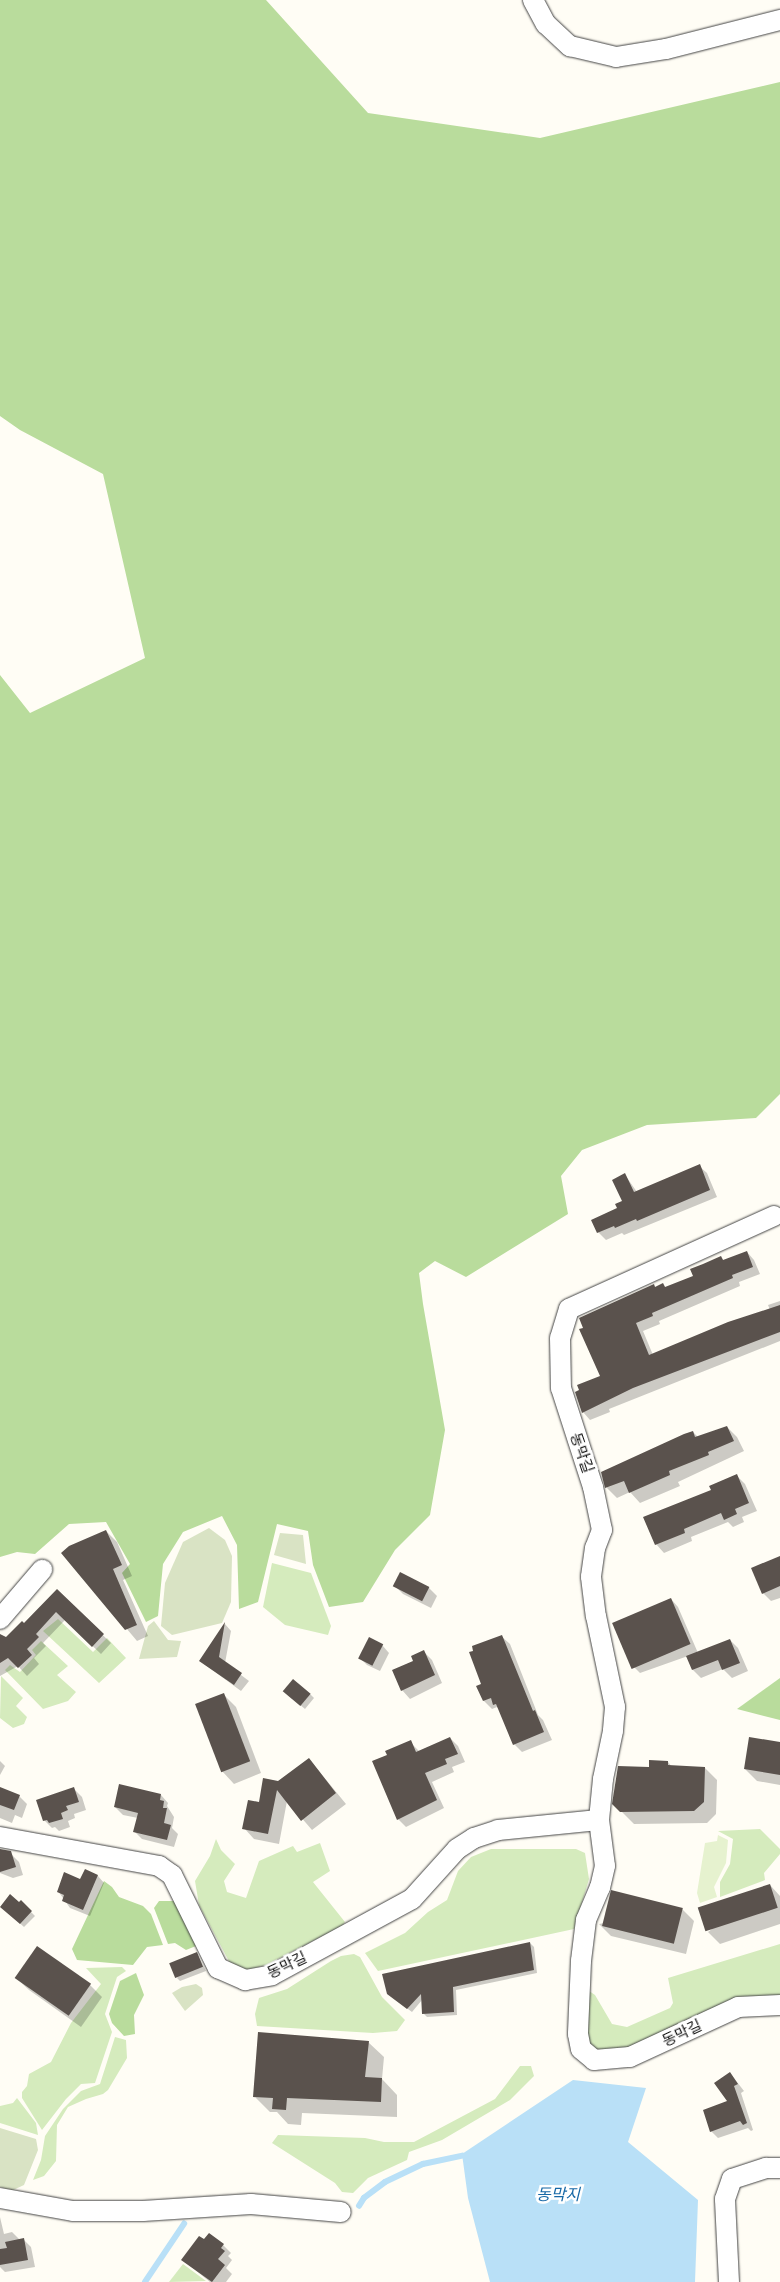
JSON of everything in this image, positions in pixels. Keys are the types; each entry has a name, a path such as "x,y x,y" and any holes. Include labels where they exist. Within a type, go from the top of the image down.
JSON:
{"street":[{"path":"533,0 546,24 570,46 616,57 666,49 780,20"},
{"name":"동막길","path":"774,1216 569,1310 560,1338 561,1388 593,1487 602,1530 595,1548 591,1577 596,1616 615,1707 613,1731 603,1779 599,1820 606,1866 600,1887 586,1920 578,2013 578,2034 581,2049 594,2060 630,2057 738,2007 780,2005"},
{"path":"0,1619 42,1570"},
{"name":"동막길","path":"0,1837 159,1866 172,1875 218,1968 245,1980 272,1975 412,1899 457,1849 474,1838 498,1830 599,1820"},
{"path":"729,2282 725,2198 732,2179 766,2168 780,2168"},
{"path":"0,2198 73,2211 143,2211 251,2204 342,2212"}],"green space":[{"path":"0,0 266,0 368,113 540,138 780,82 780,1094 756,1118 647,1125 582,1150 561,1176 568,1214 466,1277 435,1261 419,1273 445,1430 430,1515 395,1550 363,1602 329,1607 313,1565 308,1531 277,1524 258,1602 239,1609 237,1545 222,1516 183,1532 163,1564 158,1616 146,1622 122,1573 130,1564 106,1522 69,1524 35,1554 17,1552 0,1557 0,675 30,713 145,658 103,474 20,430 0,416"},
{"path":"209,1528 225,1540 232,1556 231,1602 222,1623 172,1635 161,1626 165,1583 183,1542"},
{"path":"280,1533 303,1535 306,1564 274,1555"},
{"path":"272,1563 311,1573 331,1626 328,1635 285,1625 263,1607"},
{"path":"58,1619 93,1652 107,1638 126,1658 99,1683 43,1631"},
{"path":"154,1621 168,1640 181,1641 177,1657 139,1659 148,1626"},
{"path":"41,1641 68,1666 57,1675 76,1692 68,1701 43,1709 5,1670 10,1665 20,1672 36,1655 32,1650"},
{"path":"1,1676 23,1698 16,1706 27,1717 24,1724 13,1728 0,1718"},
{"path":"780,1678 780,1720 737,1709"},
{"path":"760,1829 780,1849 780,1854 764,1873 765,1880 720,1897 720,1882 730,1864 733,1839 718,1831"},
{"path":"718,1835 728,1840 726,1863 714,1887 717,1897 700,1903 697,1893 705,1843 717,1841"},
{"path":"216,1839 221,1850 235,1864 224,1881 227,1892 246,1898 259,1861 293,1846 297,1852 320,1843 330,1871 313,1882 345,1922 342,1926 266,1965 247,1970 231,1965 199,1905 195,1881 210,1856"},
{"path":"491,1849 576,1849 585,1853 589,1879 574,1929 378,1971 365,1953 405,1933 428,1912 447,1900 458,1871 471,1857"},
{"path":"104,1881 112,1887 119,1897 143,1906 151,1914 163,1945 147,1947 133,1965 77,1960 72,1949"},
{"path":"159,1901 176,1901 193,1935 196,1946 186,1950 175,1943 168,1944 154,1908"},
{"path":"780,1944 780,1995 743,2000 636,2051 588,2050 583,1987 595,1995 612,2024 627,2027 670,2008 673,2003 668,1978"},
{"path":"354,1954 360,1957 382,1997 405,2020 397,2031 373,2033 257,2026 255,2014 259,1998 287,1989 341,1956"},
{"path":"122,1967 126,1971 117,1977 105,2014 112,2032 95,2083 81,2084 66,2099 42,2130 22,2098 22,2092 27,2086 29,2074 51,2062 71,2023 101,1984 86,1968"},
{"path":"136,1973 144,1995 134,2015 135,2034 124,2036 112,2023 109,2014 120,1981"},
{"path":"196,1984 202,1988 203,1995 185,2011 172,1993 182,1987"},
{"path":"115,2037 126,2040 127,2058 108,2090 103,2094 68,2107 57,2125 56,2161 44,2176 33,2180 41,2160 45,2136 63,2109 81,2091 100,2084"},
{"path":"520,2066 531,2066 534,2076 510,2100 442,2140 409,2152 407,2160 368,2178 353,2193 342,2192 335,2183 272,2143 278,2135 365,2138 384,2142 414,2142 495,2099"},
{"path":"17,2098 36,2123 38,2135 0,2123 0,2106 13,2103"},
{"path":"0,2128 36,2139 38,2150 24,2185 11,2191 0,2187"},
{"path":"183,2264 206,2281 169,2282"}],"water":[{"name":"동막지","path":"573,2080 646,2088 628,2142 698,2200 695,2282 490,2282 468,2198 462,2154"}],"building":[{"path":"700,1164 710,1190 637,1221 636,1219 597,1233 591,1220 617,1208 615,1204 622,1201 612,1180 625,1173 634,1192"},
{"path":"747,1251 753,1267 732,1275 733,1278 652,1313 653,1316 636,1323 649,1355 728,1322 780,1305 780,1332 633,1388 582,1413 575,1392 579,1390 577,1385 600,1376 579,1329 583,1328 579,1318 654,1284 655,1287 663,1283 665,1287 693,1276 690,1269 721,1256 723,1260"},
{"path":"727,1426 734,1441 708,1452 709,1455 669,1471 670,1475 629,1493 624,1481 605,1488 601,1472 684,1434 693,1431 695,1437"},
{"path":"737,1474 749,1503 735,1509 737,1514 724,1520 721,1513 684,1529 685,1533 655,1545 643,1517 711,1490 709,1486"},
{"path":"106,1530 122,1565 113,1569 137,1625 125,1630 61,1553 69,1546"},
{"path":"780,1556 780,1586 762,1594 751,1568"},
{"path":"400,1572 429,1587 422,1601 393,1586"},
{"path":"57,1589 104,1634 92,1647 56,1612 36,1634 39,1637 27,1649 32,1655 18,1668 8,1658 0,1663 0,1634 6,1637 22,1621 24,1623"},
{"path":"671,1598 691,1644 632,1669 612,1623"},
{"path":"225,1622 219,1657 242,1673 234,1685 199,1661"},
{"path":"502,1635 533,1711 535,1710 544,1732 513,1745 496,1704 493,1705 491,1698 483,1701 476,1686 481,1684 469,1652 473,1651 472,1646"},
{"path":"369,1637 383,1644 372,1666 358,1658"},
{"path":"730,1639 740,1663 722,1670 718,1660 692,1670 686,1656"},
{"path":"424,1650 435,1675 401,1691 392,1670 413,1661 411,1656"},
{"path":"293,1679 311,1694 300,1706 283,1691"},
{"path":"224,1693 250,1761 221,1772 195,1704"},
{"path":"450,1737 458,1754 445,1759 447,1764 425,1773 437,1800 397,1820 372,1761 387,1755 385,1751 411,1740 416,1752"},
{"path":"749,1737 780,1742 780,1775 744,1769"},
{"path":"309,1758 336,1793 301,1821 277,1790 268,1834 242,1829 248,1800 259,1802 263,1778 278,1781"},
{"path":"649,1760 668,1761 668,1765 705,1767 704,1802 694,1811 620,1812 612,1804 618,1766 649,1767"},
{"path":"119,1784 161,1794 160,1800 164,1801 163,1808 167,1808 164,1823 171,1825 167,1840 133,1832 138,1813 114,1807"},
{"path":"0,1787 20,1795 14,1810 0,1805"},
{"path":"74,1787 79,1802 66,1806 68,1810 61,1813 63,1819 49,1823 47,1820 43,1821 36,1800"},
{"path":"0,1849 11,1851 16,1867 0,1872"},
{"path":"85,1869 98,1875 83,1910 62,1901 64,1895 57,1892 64,1872 80,1879"},
{"path":"770,1884 778,1908 705,1931 698,1907"},
{"path":"611,1890 683,1908 674,1944 602,1926"},
{"path":"10,1894 19,1902 21,1900 32,1911 20,1924 0,1907"},
{"path":"530,1942 534,1970 453,1987 454,2012 422,2014 421,1994 407,2009 387,1994 382,1974"},
{"path":"37,1946 91,1984 69,2016 15,1978"},
{"path":"197,1952 203,1967 175,1978 169,1963"},
{"path":"258,2032 369,2041 365,2077 382,2078 381,2102 287,2098 286,2110 272,2109 273,2098 253,2097"},
{"path":"730,2072 738,2084 734,2086 747,2123 743,2125 740,2121 710,2132 703,2110 727,2101 714,2083"},
{"path":"209,2233 224,2244 221,2248 225,2251 218,2259 225,2265 212,2282 181,2260 199,2236 204,2239"},
{"path":"24,2238 28,2260 0,2265 0,2249 7,2248 5,2242"}],"waterway":[{"path":"359,2206 364,2198 385,2182 423,2164 462,2156"},
{"path":"145,2282 184,2224"}]}
